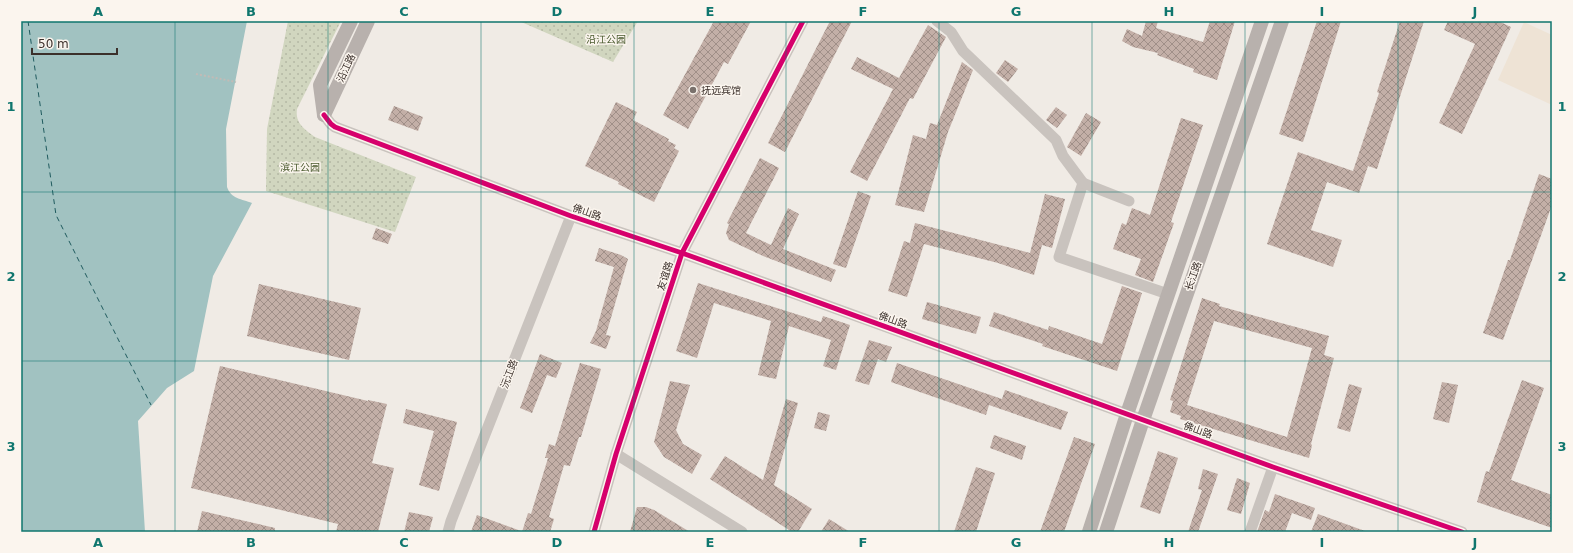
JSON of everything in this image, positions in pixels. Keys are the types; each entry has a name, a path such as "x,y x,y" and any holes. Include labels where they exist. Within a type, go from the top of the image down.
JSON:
{"main road":[{"path":"324,115 320,85 351,21"},
{"name":"沿江路","path":"324,115 368,21"},
{"name":"长江路","path":"1089,532 1127,414 1262,21"},
{"name":"长江路","path":"1106,532 1143,420 1282,21"}],"street":[{"name":"友谊路","path":"594,532 616,454 682,254 803,21"},
{"path":"937,21 951,32 968,57 1056,140 1063,156 1083,182 1129,201"},
{"name":"佛山路","path":"324,115 335,127 571,216 682,254 1273,467 1462,532"},
{"path":"1083,182 1059,256 1168,294"},
{"name":"沅江路","path":"448,532 571,216"},
{"path":"616,454 742,532"},
{"path":"1250,532 1273,467"}],"path":[{"path":"196,74 236,82"}],"green space":[{"name":"滨江公园","path":"288,21 341,21 297,109 297,118 301,125 315,137 416,177 395,232 266,191 267,129"},
{"name":"沿江公园","path":"519,21 638,21 613,62"}],"shaded area":[{"path":"1524,22 1552,35 1552,105 1498,80"}],"water":[{"path":"21,21 247,21 226,129 227,187 234,196 252,203 213,276 194,371 167,388 138,421 145,532 21,532"}],"building":[{"name":"抚远宾馆","path":"714,21 751,21 728,64 724,62 688,129 663,115"},
{"path":"830,21 852,21 785,152 768,143"},
{"path":"1146,21 1158,21 1156,28 1203,42 1210,21 1235,21 1217,80 1193,72 1194,69 1157,55 1158,53 1133,47 1122,41 1127,29 1142,36"},
{"path":"1317,21 1341,21 1303,142 1279,134"},
{"path":"1400,21 1424,21 1377,169 1368,166 1359,193 1327,182 1311,230 1342,240 1333,267 1267,244 1298,152 1353,171 1379,93 1377,92"},
{"path":"1448,21 1498,21 1511,27 1462,134 1439,123 1475,44 1444,30"},
{"path":"928,25 946,37 913,99 910,98 867,181 850,172 893,89 851,69 857,57 899,78"},
{"path":"1005,60 1018,69 1008,82 996,73"},
{"path":"962,62 973,70 948,132 924,212 895,205 913,135 926,139 930,123 937,125"},
{"path":"616,102 637,112 633,120 669,139 668,141 676,145 674,148 679,151 654,202 618,184 619,182 585,166"},
{"path":"394,106 423,117 418,131 388,120"},
{"path":"1056,107 1067,115 1057,128 1046,120"},
{"path":"1086,113 1101,122 1081,156 1067,147"},
{"path":"1181,118 1203,125 1171,222 1174,223 1153,282 1135,275 1141,259 1113,249 1122,223 1126,225 1132,208 1150,215"},
{"path":"760,158 779,168 746,233 771,245 788,208 799,214 783,249 836,270 831,282 763,256 729,240 726,233 729,224 727,223"},
{"path":"1539,174 1552,179 1552,205 1503,340 1483,333 1508,260 1510,260"},
{"path":"858,191 871,196 846,268 833,264"},
{"path":"1045,194 1065,199 1052,248 1042,245 1034,275 998,263 924,244 907,297 888,291 904,241 910,243 915,223 1030,253"},
{"path":"376,228 392,234 388,244 372,239"},
{"path":"599,248 621,255 628,259 606,335 611,336 606,349 590,343 596,331 614,267 595,261"},
{"path":"698,283 821,322 823,316 850,325 836,370 823,366 831,340 789,326 776,379 758,375 771,321 714,303 697,358 676,351"},
{"path":"259,284 361,308 349,360 247,336"},
{"path":"1122,286 1142,293 1117,371 1042,346 1043,344 989,326 994,312 1048,330 1049,326 1102,344"},
{"path":"1202,298 1220,304 1219,306 1329,336 1324,355 1334,358 1311,444 1309,458 1180,419 1181,416 1170,412 1173,401 1170,400","holes":["1214,321 1312,348 1287,437 1187,405"]},
{"path":"927,302 981,317 976,334 922,319"},
{"path":"869,340 892,347 886,362 878,359 869,385 855,381"},
{"path":"540,354 562,363 556,378 547,375 532,413 520,408"},
{"path":"580,363 601,369 581,437 579,437 570,466 564,465 549,517 554,519 550,532 522,532 528,513 531,514 548,458 545,458 549,444 555,446"},
{"path":"897,363 1002,399 1005,390 1068,412 1061,430 989,405 986,415 891,382"},
{"path":"220,366 368,401 387,404 372,463 394,468 378,532 336,532 338,524 191,488"},
{"path":"1522,380 1544,388 1511,480 1552,495 1552,528 1477,502 1486,471 1489,472"},
{"path":"670,381 690,385 676,430 683,444 702,455 692,474 664,457 654,442"},
{"path":"1442,382 1458,385 1449,423 1433,419"},
{"path":"1349,384 1362,388 1350,432 1337,428"},
{"path":"786,399 798,403 774,485 812,509 798,532 792,532 710,479 725,456 763,480"},
{"path":"406,409 457,422 439,491 419,485 434,431 403,423"},
{"path":"818,412 830,415 826,431 814,428"},
{"path":"994,435 1026,446 1022,460 990,448"},
{"path":"1074,437 1095,444 1064,532 1040,532"},
{"path":"1158,451 1178,458 1160,514 1140,507"},
{"path":"976,467 995,473 976,532 954,532"},
{"path":"1203,469 1218,474 1198,532 1188,532 1202,490 1198,489"},
{"path":"1237,478 1250,483 1241,514 1227,510"},
{"path":"1275,494 1315,508 1311,520 1292,513 1285,532 1257,532 1265,510 1269,512"},
{"path":"637,507 646,507 654,510 690,532 630,532"},
{"path":"202,511 275,528 275,532 197,532"},
{"path":"409,512 433,517 429,532 404,532"},
{"path":"1318,514 1365,531 1365,532 1311,532"},
{"path":"477,515 521,531 521,532 471,532"},
{"path":"829,519 850,532 821,532"}],"ferry route":[{"path":"28,21 56,215 151,405"}],"cycle path":[{"path":"594,532 616,454 682,253 803,21"},
{"path":"324,115 335,127 571,216 682,253 1273,467 1462,532"}],"place":[{"name":"抚远宾馆","path":"693,90"}]}
